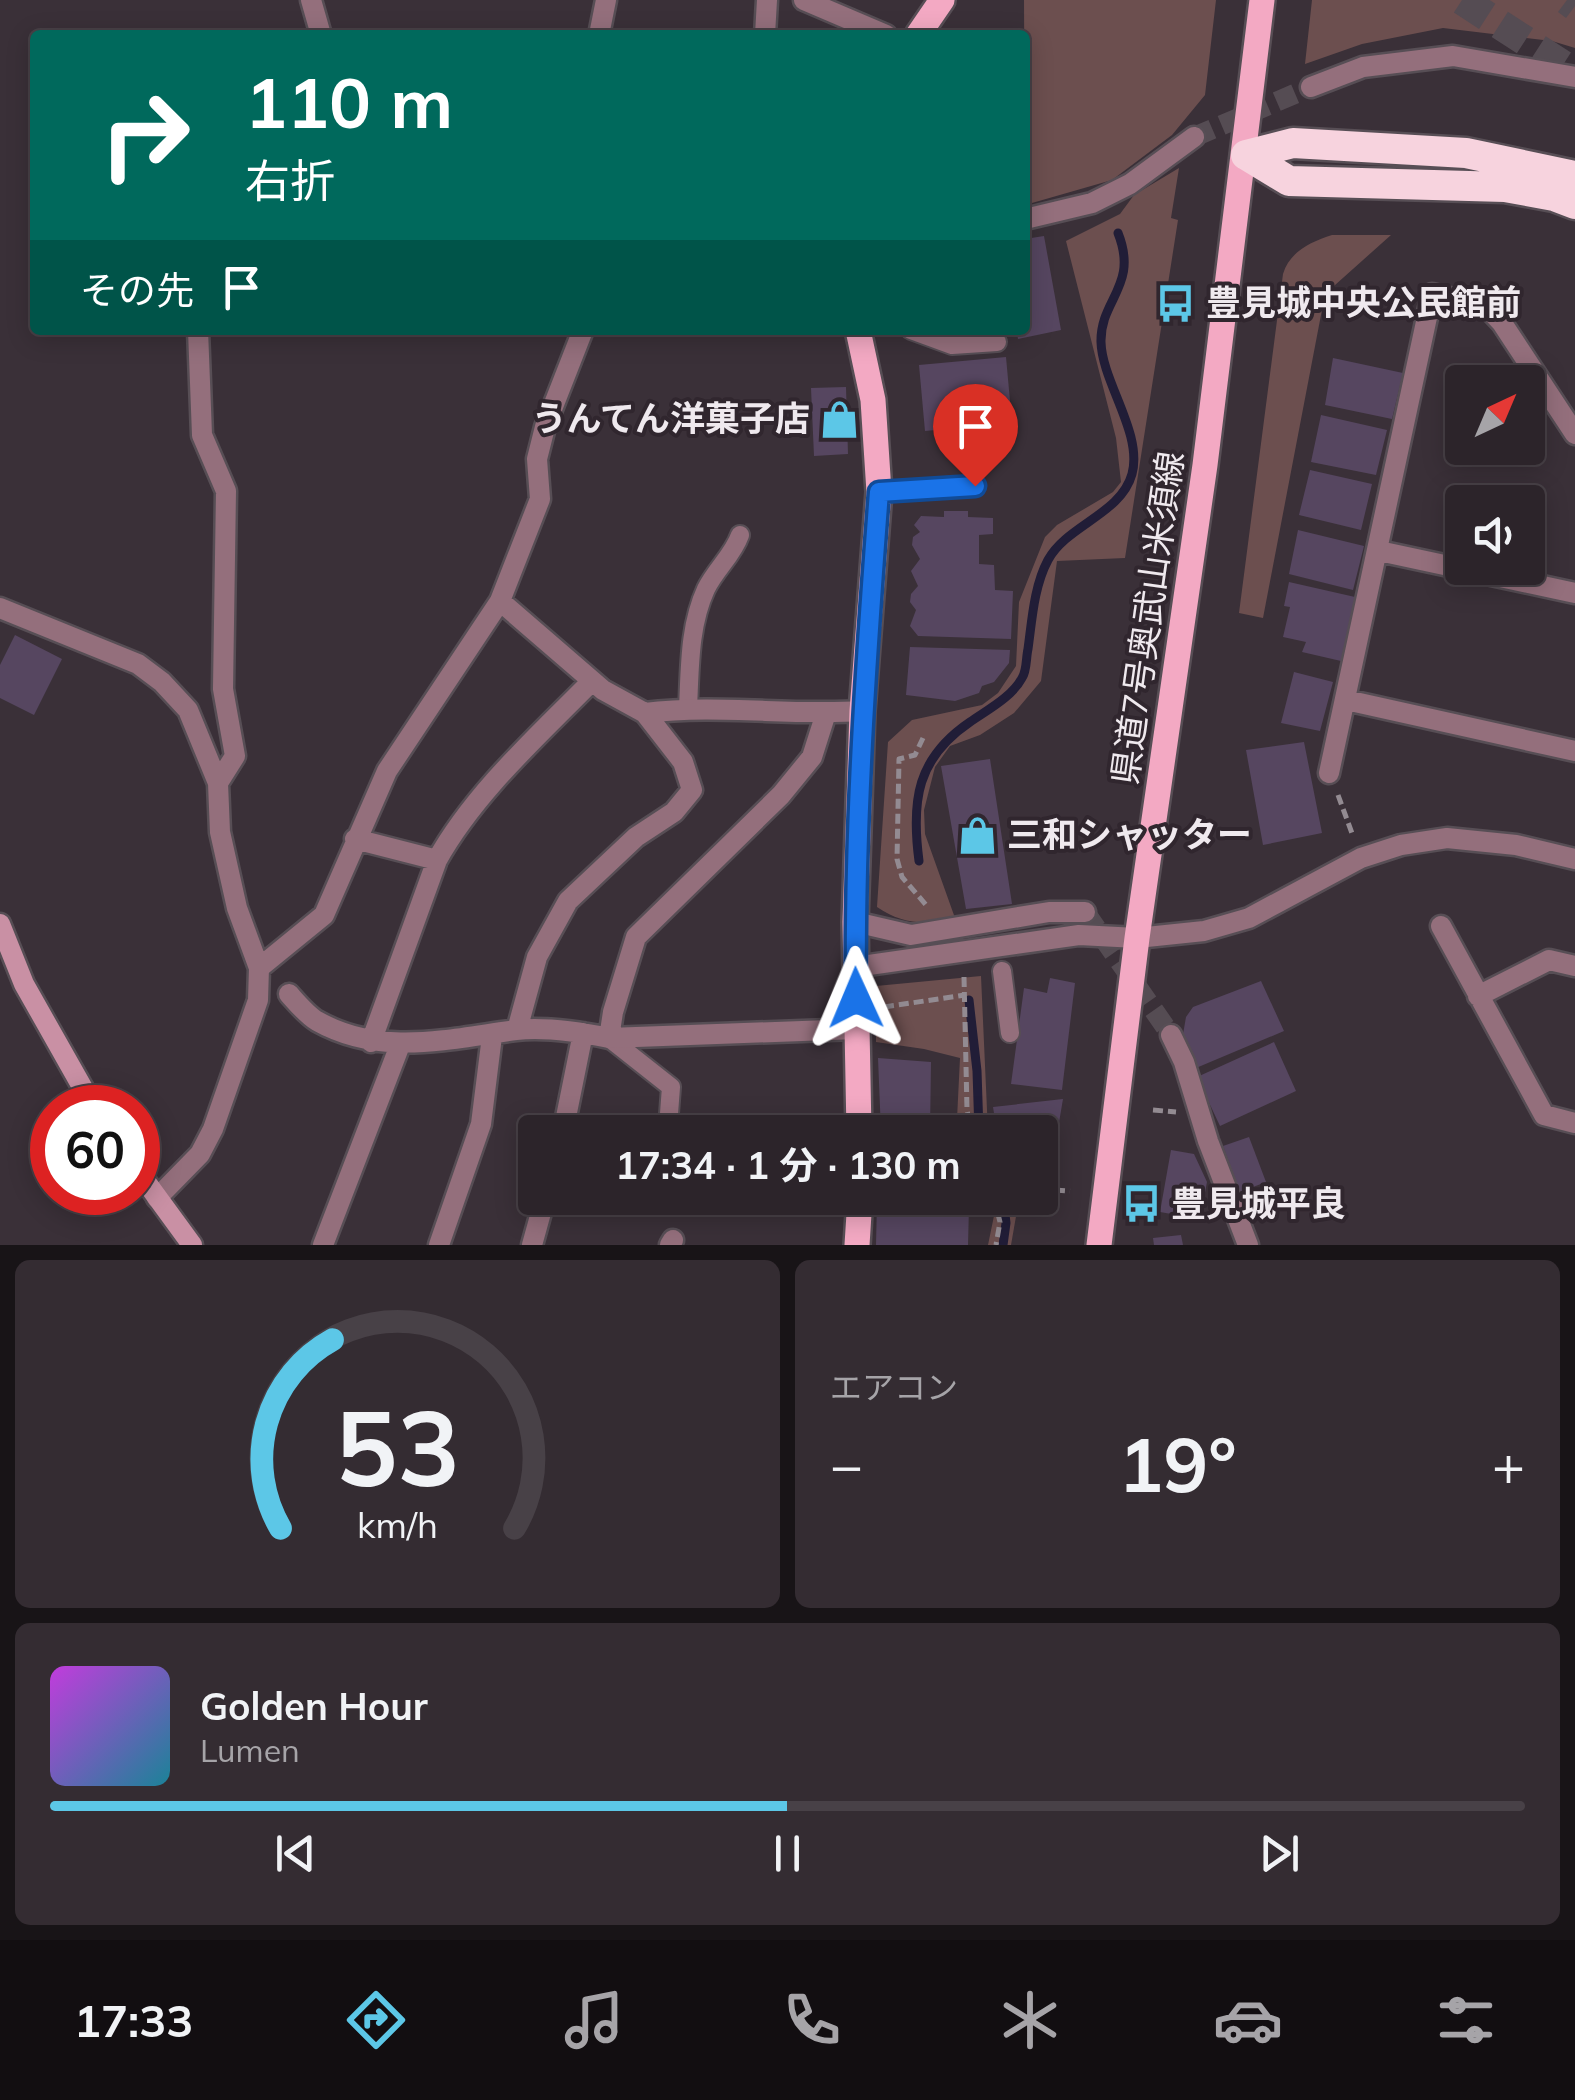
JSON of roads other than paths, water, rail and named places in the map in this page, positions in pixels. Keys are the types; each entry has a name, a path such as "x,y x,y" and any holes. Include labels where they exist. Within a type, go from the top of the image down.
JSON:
{"highway":[{"path":"1246,155 1292,143 1466,153 1575,176"},
{"path":"1246,155 1289,181 1505,187 1575,204"}],"main road":[{"path":"921,30 942,0"},
{"name":"県道7号奥武山米須線","path":"1099,1245 1137,938 1246,155 1262,0"},
{"path":"858,1115 854,922 862,710 879,492 873,400 859,335"},
{"path":"857,1245 859,1215"}],"street":[{"path":"311,0 320,30"},
{"path":"600,30 606,0"},
{"path":"766,30 767,0"},
{"path":"804,0 874,30"},
{"path":"1311,87 1363,67 1453,56 1575,76"},
{"path":"1030,218 1092,203 1130,184 1194,137"},
{"path":"1329,773 1432,294 1487,307 1502,323 1575,434"},
{"path":"198,335 202,435 226,491 223,688 236,756 218,782"},
{"path":"259,968 324,915 387,771 500,601 540,500 537,459 545,427 581,335"},
{"path":"1378,551 1575,593"},
{"path":"500,601 592,680 646,712 683,762 692,790 674,812 636,837 568,901 537,957 517,1030"},
{"path":"0,608 138,664 162,682 188,710 218,782 224,851 237,908 259,968 258,1000 213,1129 200,1154 160,1195"},
{"path":"372,1042 437,860 452,834 516,758 592,680"},
{"path":"1346,700 1575,751"},
{"path":"646,712 688,708 826,713 862,710"},
{"path":"609,1038 636,937 781,795 812,757 826,713"},
{"path":"855,966 1079,935 1137,938 1204,931 1249,918 1362,858 1400,845 1447,838 1516,845 1575,859"},
{"path":"355,839 437,860"},
{"path":"854,922 911,935 997,927 1048,912 1085,912"},
{"path":"0,924 24,984 81,1085"},
{"path":"1440,926 1544,1116 1575,1123"},
{"path":"1478,996 1549,960 1575,966"},
{"path":"289,994 315,1020 372,1042 400,1045 517,1030 583,1032 609,1038 856,1030"},
{"path":"566,1115 583,1032"},
{"path":"1171,1035 1248,1245"},
{"path":"440,1245 481,1124 492,1036"},
{"path":"322,1245 400,1045"},
{"path":"160,1202 192,1245"},
{"path":"532,1245 540,1215"}],"lane":[{"path":"923,335 952,346 997,342"},
{"path":"879,492 975,486"},
{"path":"688,708 695,618 712,580 740,535"},
{"path":"1002,971 1010,1033"},
{"path":"609,1038 671,1088 669,1115"}],"waterway":[{"path":"919,861 916,819 928,766 952,736 1018,685 1025,672 1032,615 1048,560 1068,537 1117,499 1132,474 1132,442 1101,342 1106,314 1122,279 1123,251 1118,233"},
{"path":"969,1000 978,1115"},
{"path":"1003,1245 1005,1215"}],"tunnel":[{"path":"1462,0 1575,73"},
{"path":"1567,0 1575,6"},
{"path":"1194,137 1311,87"},
{"path":"1085,912 1171,1035"}],"place":[{"name":"豊見城中央公民館前","path":"1176,303"},
{"name":"うんてん洋菓子店","path":"840,419"},
{"name":"三和シャッター","path":"977,835"},
{"name":"豊見城平良","path":"1141,1204"}]}
